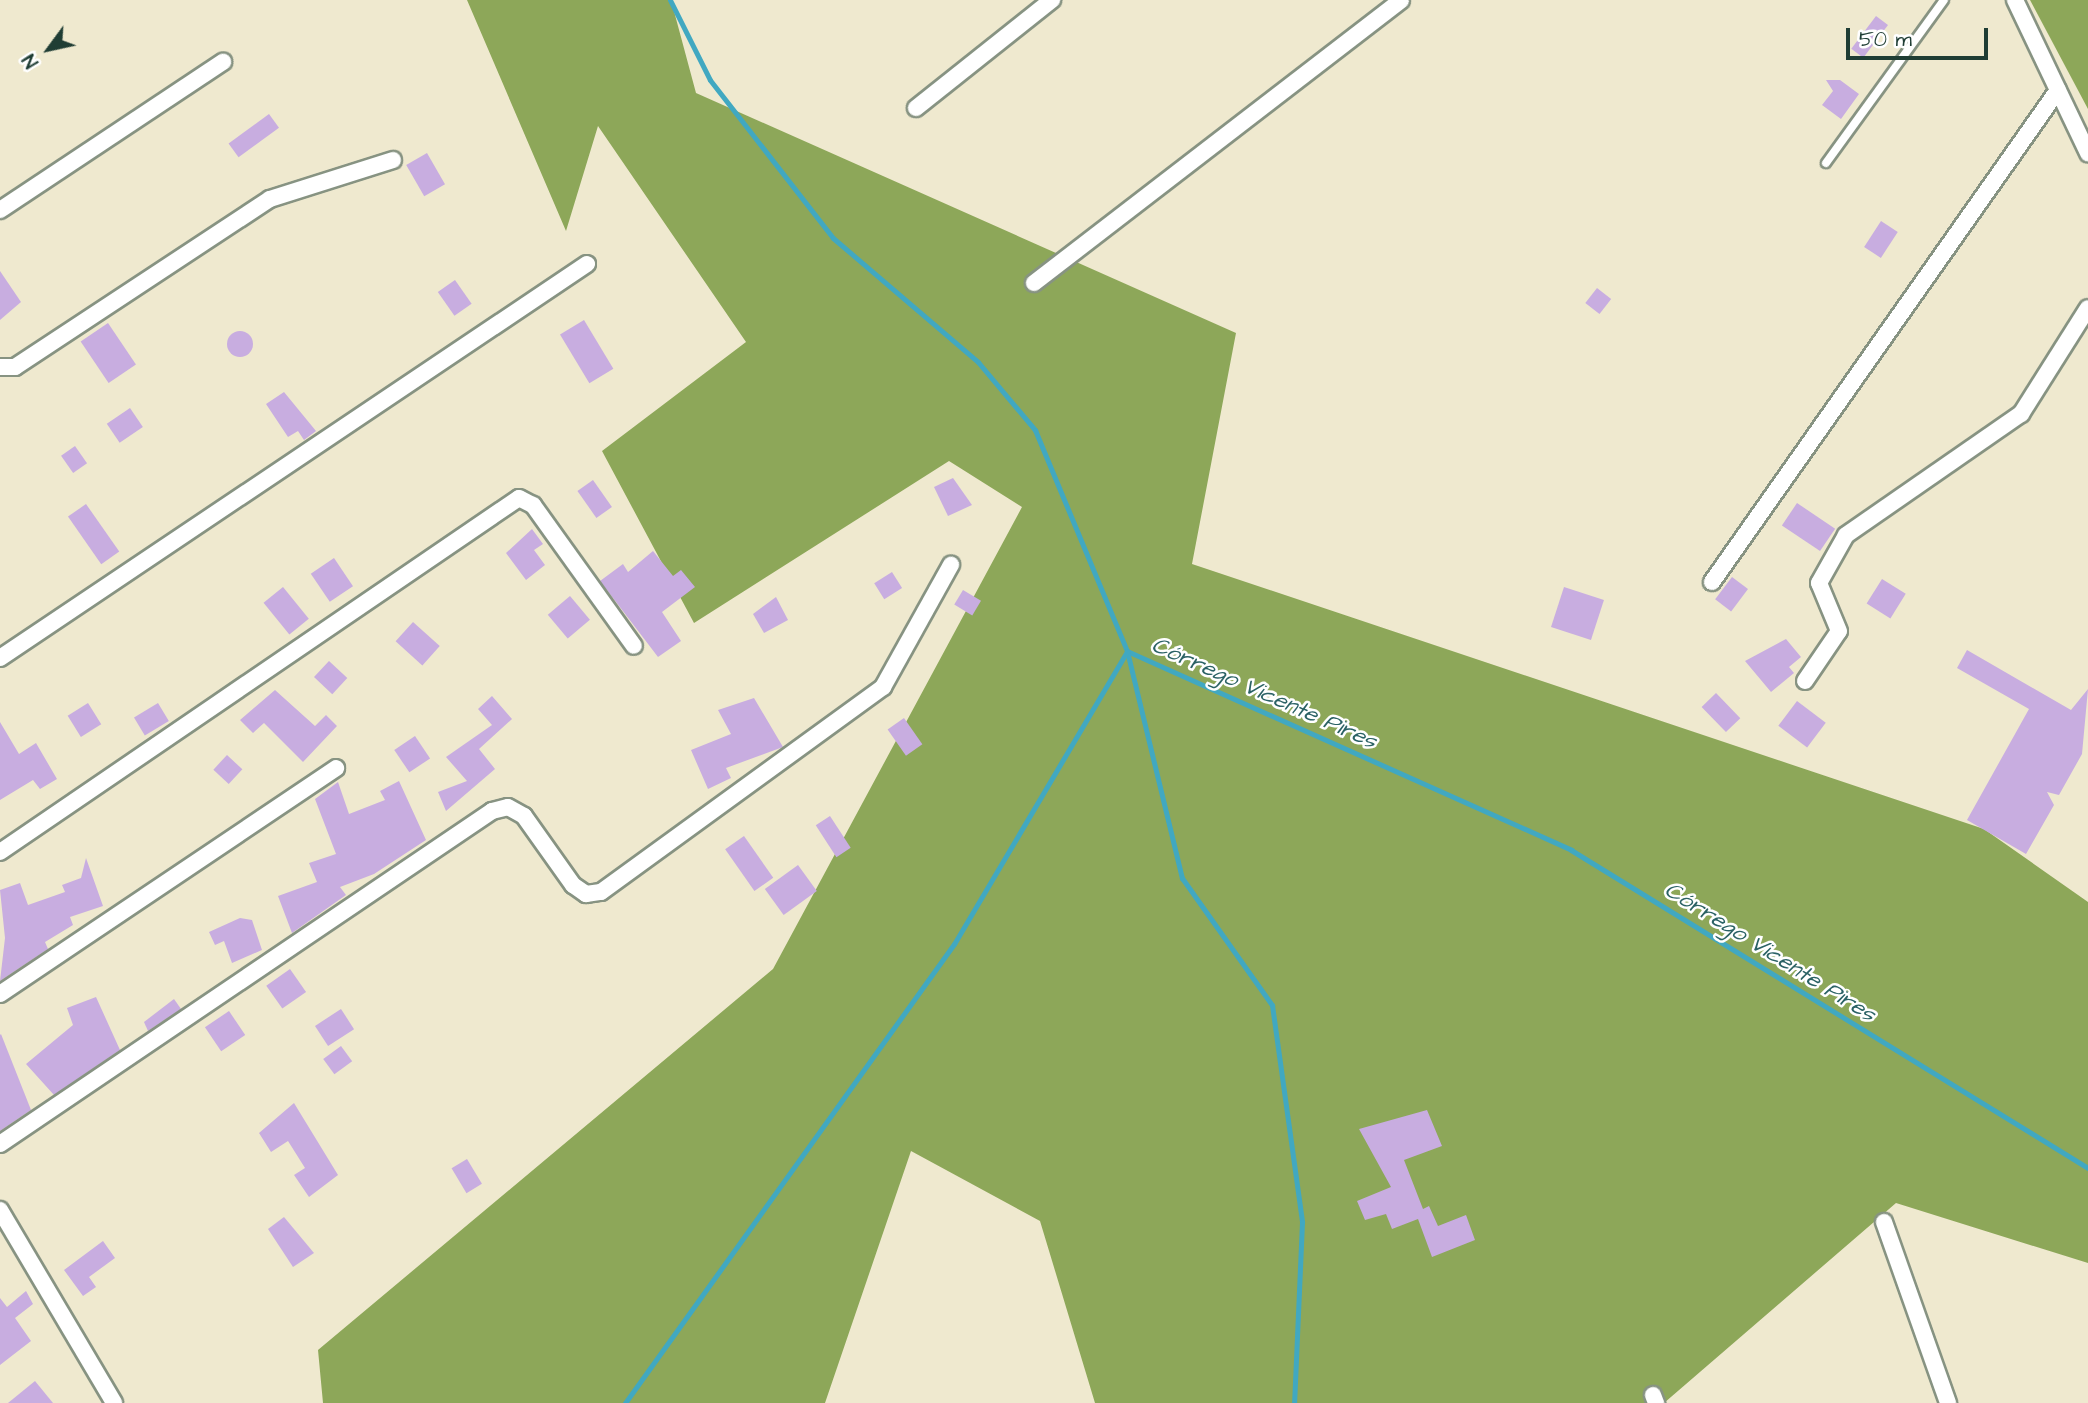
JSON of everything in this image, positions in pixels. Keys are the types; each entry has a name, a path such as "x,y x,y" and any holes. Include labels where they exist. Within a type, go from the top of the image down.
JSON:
{"street":[{"path":"915,108 1052,0"},
{"path":"1034,283 1401,0"},
{"path":"2015,0 2088,153"},
{"path":"0,210 223,62"},
{"path":"1712,582 2058,90"},
{"path":"0,367 16,367 270,198 393,160"},
{"path":"0,658 587,264"},
{"path":"1805,681 1839,631 1819,583 1846,535 2021,414 2088,308"},
{"path":"0,852 519,498 533,505 634,646"},
{"path":"0,1144 492,811 508,807 524,816 573,886 586,894 601,892 883,687 951,565"},
{"path":"0,994 336,768"},
{"path":"0,1210 114,1403"},
{"path":"1884,1222 1948,1403"}],"lane":[{"path":"1826,163 1944,0"}],"green space":[{"path":"467,0 671,0 696,93 1236,333 1192,564 1984,829 2088,902 2088,1263 1896,1203 1664,1403 1095,1403 1040,1221 911,1151 825,1403 323,1403 318,1350 773,969 1022,507 949,461 694,623 602,451 746,342 598,126 566,231"},
{"path":"2030,0 2088,0 2088,109"}],"building":[{"path":"1876,16 1888,25 1863,58 1851,49"},
{"path":"1826,80 1840,80 1859,94 1841,119 1822,105 1833,91"},
{"path":"269,114 279,128 239,157 229,143"},
{"path":"427,153 445,184 424,196 406,165"},
{"path":"1881,221 1898,232 1881,258 1864,247"},
{"path":"0,271 21,302 0,320"},
{"path":"455,280 472,304 454,316 438,292"},
{"path":"1597,288 1611,299 1599,314 1585,303"},
{"path":"584,320 613,369 589,383 560,334"},
{"path":"108,323 136,364 109,383 81,341"},
{"path":"240,331 249,335 253,344 249,353 240,357 231,353 227,344 231,335"},
{"path":"284,392 316,431 304,440 298,431 288,437 266,404"},
{"path":"130,408 143,427 120,443 107,424"},
{"path":"75,446 87,463 73,473 61,456"},
{"path":"953,478 972,505 948,516 934,487"},
{"path":"593,480 612,507 596,518 577,491"},
{"path":"1797,503 1835,529 1820,551 1782,525"},
{"path":"86,504 119,552 101,564 68,517"},
{"path":"532,529 543,544 534,550 545,565 526,580 506,553"},
{"path":"653,551 673,576 681,570 695,587 662,612 681,641 658,657 600,581 623,564 628,572"},
{"path":"334,558 353,586 330,602 311,574"},
{"path":"892,572 902,588 884,599 874,583"},
{"path":"1732,577 1748,589 1731,611 1715,599"},
{"path":"1882,579 1906,594 1890,618 1867,604"},
{"path":"283,587 309,619 289,635 264,603"},
{"path":"1564,587 1604,600 1591,640 1551,627"},
{"path":"963,590 981,601 972,615 954,605"},
{"path":"570,596 590,620 568,638 548,615"},
{"path":"776,597 788,620 764,633 753,614"},
{"path":"413,622 440,646 422,665 396,641"},
{"path":"1786,639 1801,657 1789,667 1794,673 1771,692 1745,661"},
{"path":"1967,650 2071,710 2088,689 2082,754 2059,795 2047,792 2054,805 2026,854 1967,820 2029,709 1957,668"},
{"path":"329,661 347,678 332,694 314,677"},
{"path":"275,690 315,726 326,715 337,726 303,762 264,723 253,733 240,720"},
{"path":"1716,693 1740,718 1726,732 1702,707"},
{"path":"492,696 512,719 479,749 495,769 446,811 438,792 467,781 446,757 492,725 478,709"},
{"path":"754,698 783,747 726,768 731,778 708,789 691,750 731,734 718,710"},
{"path":"1797,701 1826,723 1807,747 1778,726"},
{"path":"88,703 101,724 81,737 68,716"},
{"path":"158,703 169,721 145,735 134,717"},
{"path":"904,718 922,744 906,756 888,729"},
{"path":"0,722 19,754 36,743 57,779 40,789 33,780 0,800"},
{"path":"415,736 430,758 409,772 394,750"},
{"path":"227,755 242,769 229,784 213,770"},
{"path":"399,781 426,840 374,874 340,887 346,895 292,933 278,896 317,882 309,863 336,854 315,799 338,782 349,814 385,800 380,791"},
{"path":"830,816 851,848 836,857 816,825"},
{"path":"744,836 773,878 754,891 725,849"},
{"path":"86,858 103,906 70,917 73,925 45,942 48,949 0,981 5,938 0,890 20,883 28,905 65,892 62,885 81,878"},
{"path":"798,865 817,891 784,915 765,889"},
{"path":"240,918 252,920 262,950 232,963 224,941 215,945 209,932"},
{"path":"290,969 306,992 282,1009 266,986"},
{"path":"96,997 120,1050 54,1095 26,1064 73,1025 67,1008"},
{"path":"174,999 181,1009 148,1031 144,1022"},
{"path":"341,1009 354,1029 328,1046 315,1026"},
{"path":"229,1011 245,1035 221,1051 205,1027"},
{"path":"0,1035 31,1110 0,1131"},
{"path":"341,1046 352,1061 334,1074 323,1059"},
{"path":"294,1103 338,1175 309,1197 294,1175 305,1168 288,1141 271,1152 259,1133"},
{"path":"1427,1110 1442,1146 1404,1160 1423,1209 1429,1206 1438,1226 1466,1215 1475,1240 1432,1257 1418,1219 1392,1229 1386,1214 1365,1220 1357,1201 1391,1187 1359,1129"},
{"path":"467,1159 482,1184 467,1193 452,1168"},
{"path":"284,1217 314,1253 293,1267 268,1229"},
{"path":"103,1241 115,1258 89,1277 96,1287 83,1296 64,1270"},
{"path":"26,1291 33,1304 15,1318 31,1341 0,1365 0,1298 7,1307"},
{"path":"35,1381 53,1403 8,1403"}],"waterway":[{"name":"Córrego Vicente Pires","path":"670,0 710,80 833,238 978,362 1035,430 1127,651 1571,850 2088,1168"},
{"path":"1127,651 1182,878 1272,1005 1302,1222 1294,1403"},
{"path":"625,1403 954,944 1127,651"}]}
